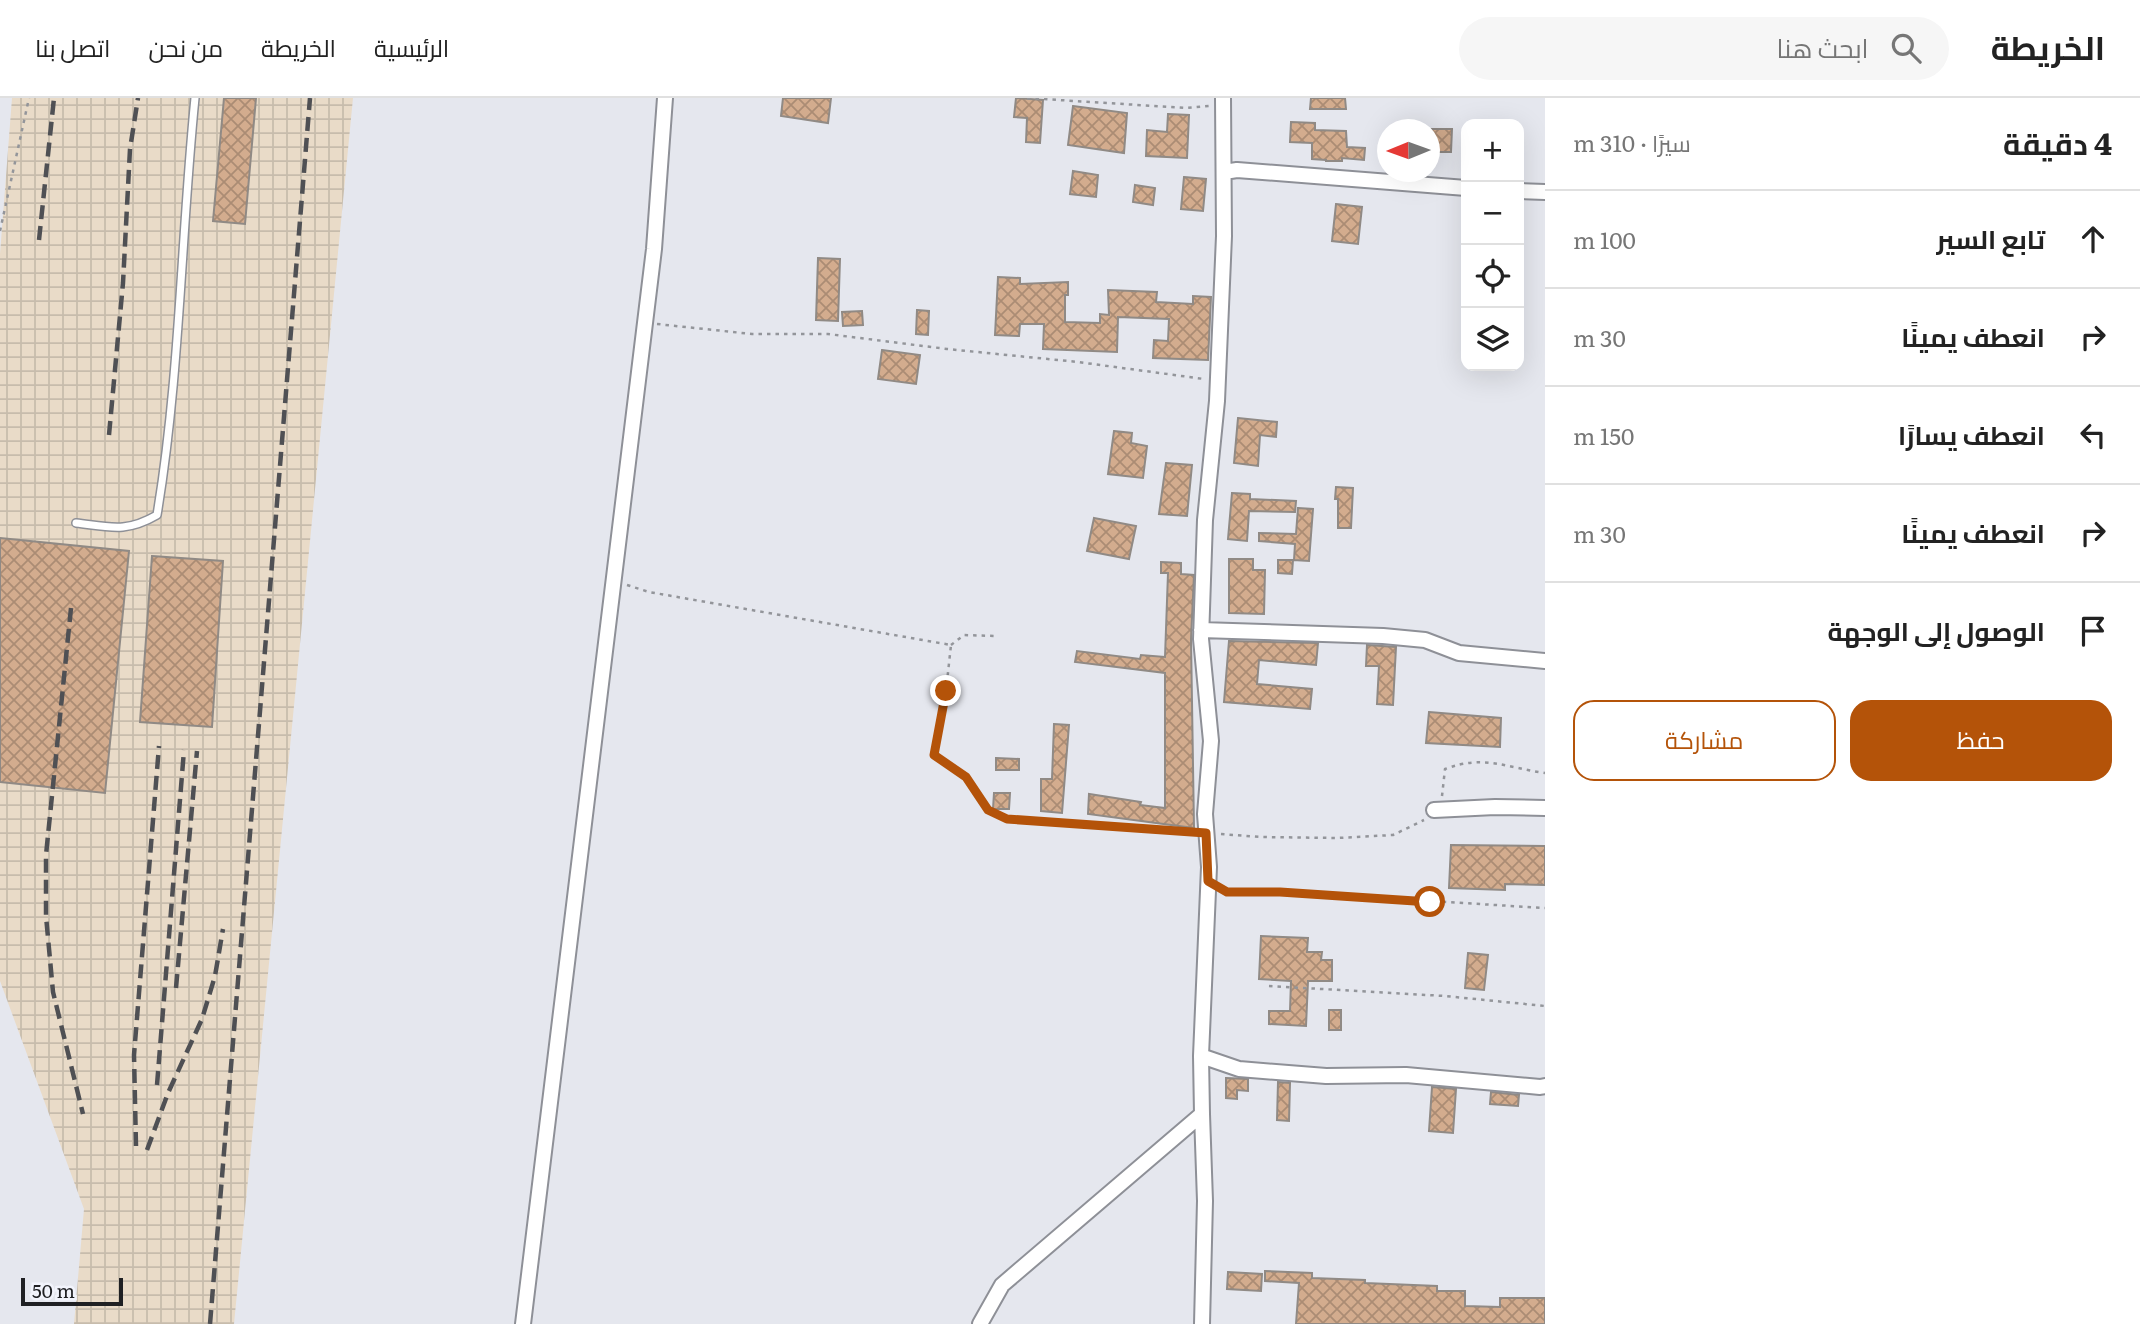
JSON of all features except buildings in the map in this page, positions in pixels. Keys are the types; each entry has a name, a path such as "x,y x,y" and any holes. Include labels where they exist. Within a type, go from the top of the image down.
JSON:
{"street":[{"path":"523,1324 645,323 665,98"},
{"path":"1202,1324 1205,1201 1201,1056 1208,881 1205,814 1211,741 1201,630 1205,520 1218,381 1224,236 1223,102"},
{"path":"1224,172 1237,170 1461,188"},
{"path":"1524,191 1545,192"},
{"path":"1201,630 1383,636 1425,640 1459,653 1545,661"},
{"path":"1434,810 1545,808"},
{"path":"1201,1056 1238,1069 1326,1076 1406,1075 1545,1086"},
{"path":"979,1324 1002,1285 1202,1114"}],"lane":[{"path":"76,523 119,528 139,526 157,515 173,372 195,98"}],"path":[{"path":"0,231 29,98"},
{"path":"1027,98 1186,108 1223,102"},
{"path":"645,323 752,334 828,334 1078,362 1218,381"},
{"path":"614,581 649,592 951,645"},
{"path":"996,636 964,635 951,645 934,755 966,777 988,810 1007,819 1286,837 1394,835 1422,823 1441,802 1445,768 1460,763 1497,762 1545,773"},
{"path":"1208,881 1227,892 1280,892 1545,908"},
{"path":"1269,986 1446,996 1545,1006"}],"shaded area":[{"path":"12,98 353,98 234,1324 74,1324 84,1209 0,981 0,254"}],"railway":[{"path":"39,240 54,98"},
{"path":"109,435 123,283 130,149 138,98"},
{"path":"210,1324 310,98"},
{"path":"71,608 46,855 46,916 53,992 83,1114"},
{"path":"136,1146 134,1055 159,746"},
{"path":"157,1085 184,750"},
{"path":"176,988 197,751"},
{"path":"147,1150 168,1093 202,1019 215,976 223,929"}],"route":[{"path":"946,691 934,755 966,777 988,810 1007,819 1206,833 1208,881 1227,892 1280,892 1430,902"}]}
